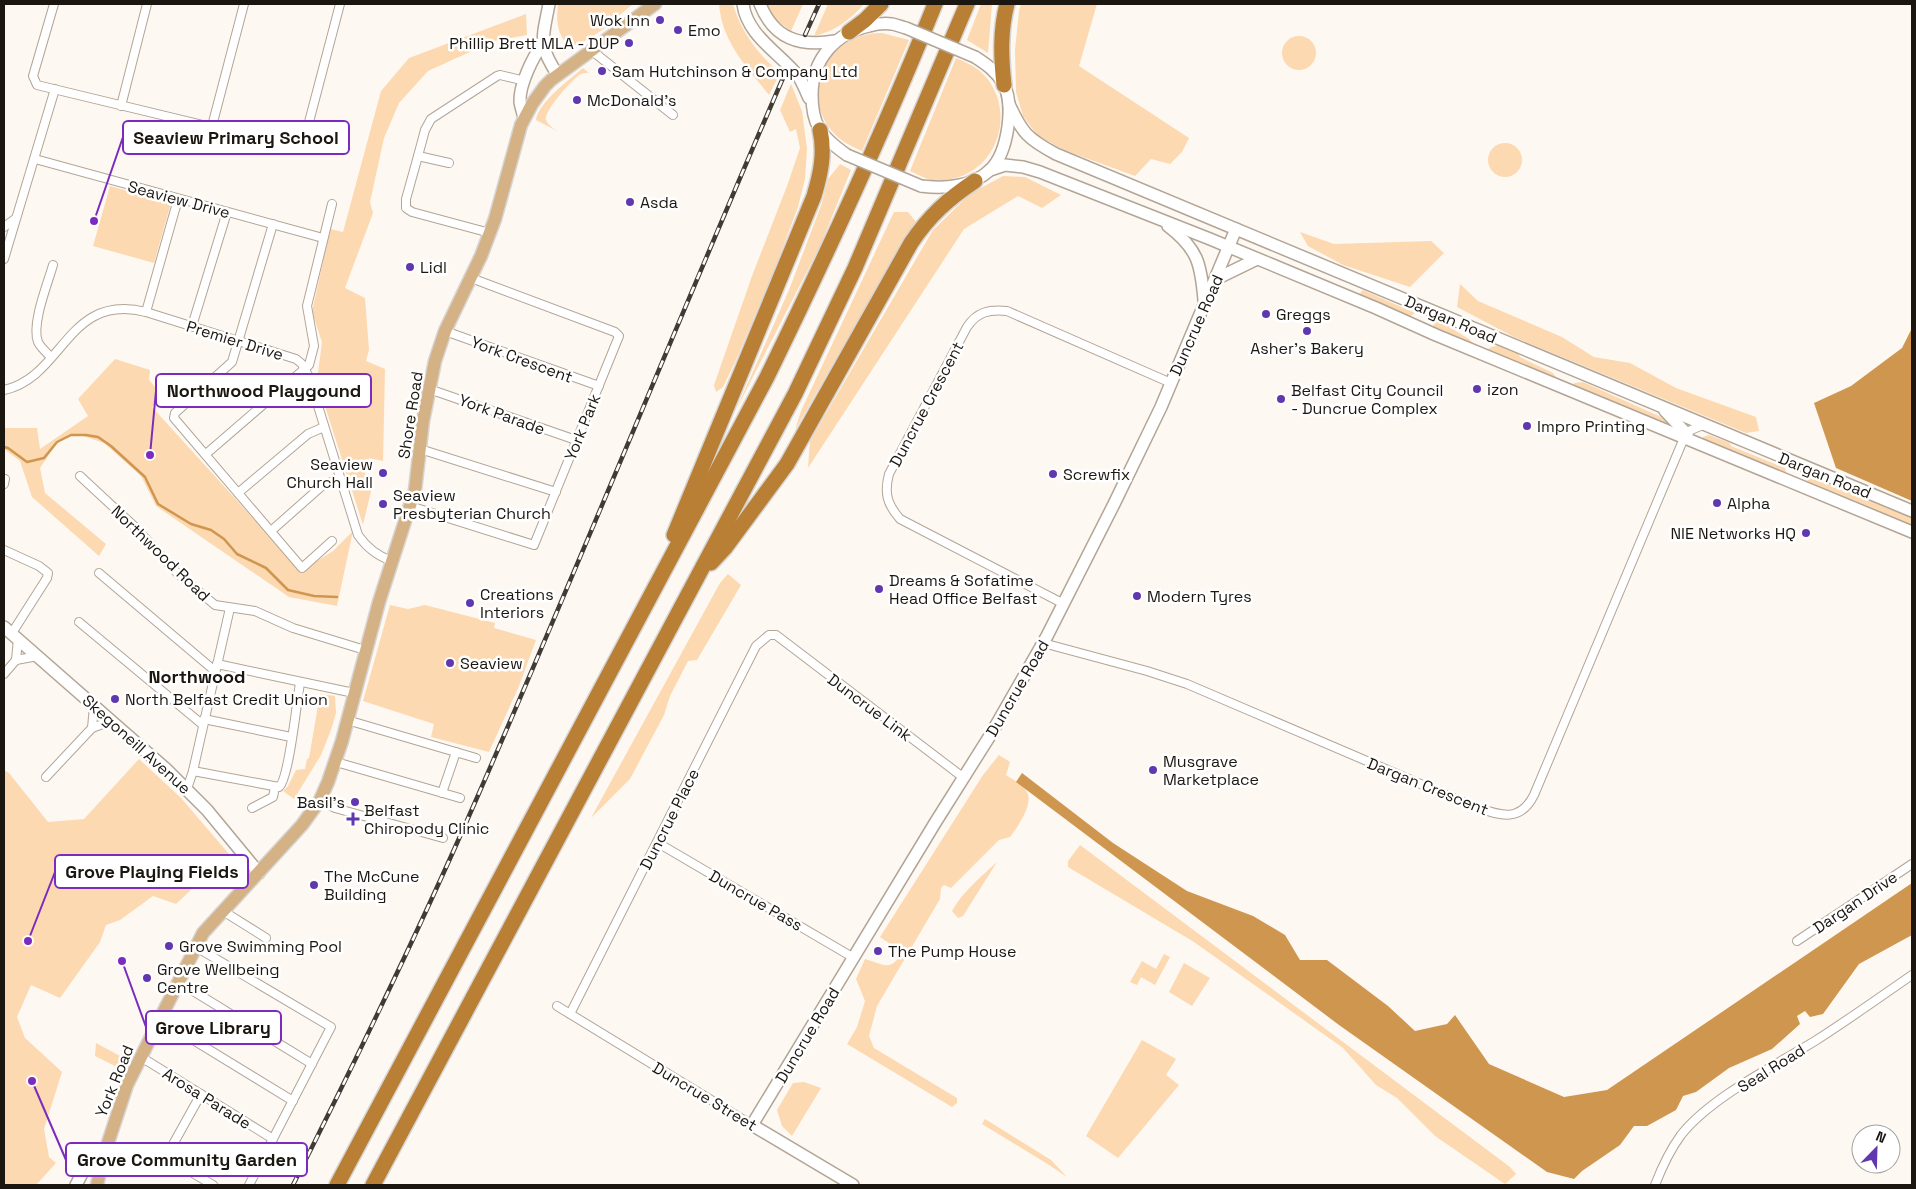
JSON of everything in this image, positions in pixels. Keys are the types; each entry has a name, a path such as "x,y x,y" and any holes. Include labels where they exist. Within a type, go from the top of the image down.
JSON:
{"highway":[{"path":"849,32 865,20 881,4"},
{"path":"337,1185 767,377 824,259 898,97 935,4"},
{"path":"373,1185 795,394 855,268 967,4"},
{"path":"1004,85 1001,37 1006,4"},
{"path":"659,582 674,536 814,196 820,177 823,155 823,142 820,130"},
{"path":"694,582 725,548 787,464 911,243 926,222 954,196 975,181"}],"main road":[{"name":"Shore Road","path":"258,873 302,825 320,800 336,762 366,650 417,480 428,389 435,361 445,331 481,256 490,232 524,118 544,86 655,4"},
{"name":"York Road","path":"97,1185 121,1100 196,947 206,929 258,873"}],"street":[{"path":"54,4 33,76 37,85 294,147 299,146 304,141 340,4"},
{"path":"120,106 147,4"},
{"path":"212,126 244,4"},
{"path":"548,4 543,43 546,57 558,75"},
{"path":"743,4 744,14 756,34 804,84 820,130 835,146 847,155 921,186 950,187 975,181 990,170 1000,156 1008,129 1009,104 1004,85 990,66 975,56 892,24 879,24 849,32 835,41 821,59 814,73 812,104"},
{"path":"760,4 770,23 786,36 801,42 818,44 835,41"},
{"path":"524,118 520,104 525,81 535,54 543,43"},
{"path":"591,50 673,115"},
{"path":"490,232 412,212 406,208 406,199 425,130 431,119 497,76 525,81"},
{"path":"4,259 55,89"},
{"name":"Dargan Road","path":"1009,104 1017,122 1026,135 1036,143 1065,157 1912,511"},
{"path":"418,156 449,163"},
{"name":"Seaview Drive","path":"35,159 323,238"},
{"name":"Dargan Road","path":"990,170 1005,166 1024,167 1040,172 1257,258 1912,532"},
{"path":"146,312 178,199"},
{"path":"206,454 309,365 314,346 307,306 332,204"},
{"path":"192,326 227,212"},
{"path":"4,227 15,219"},
{"path":"1159,220 1190,245 1202,273 1204,302"},
{"path":"273,224 232,362 228,368 175,413 174,418 302,568 332,541"},
{"name":"Duncrue Road","path":"752,1125 964,778 1043,643 1114,504 1170,383 1236,229"},
{"path":"1216,279 1257,258"},
{"path":"51,357 38,342 37,333 38,318 53,264"},
{"name":"York Park","path":"410,506 534,545 619,336 615,332 471,278"},
{"name":"Premier Drive","path":"4,390 24,383 83,322 98,314 115,309 133,309 192,326 296,359 305,369"},
{"name":"Duncrue Crescent","path":"1064,604 900,519 891,509 887,495 886,485 889,474 967,327 972,319 982,312 1007,311 1170,383"},
{"name":"York Crescent","path":"445,331 599,386"},
{"path":"305,369 358,535 371,551 392,561"},
{"name":"York Parade","path":"428,389 576,440"},
{"path":"1660,406 1686,436 1704,425"},
{"path":"238,493 308,434 324,427"},
{"name":"Dargan Crescent","path":"1043,643 1154,673 1195,687 1472,806 1510,816 1530,805 1686,436"},
{"path":"420,449 556,492"},
{"name":"Northwood Road","path":"80,476 136,528 178,574 215,605 255,611 293,628 366,650"},
{"path":"271,531 323,485 340,479"},
{"path":"4,550 40,566 48,573 47,578 12,633 16,660"},
{"path":"99,573 216,668 354,693"},
{"path":"187,789 193,771 230,608"},
{"path":"80,622 204,722 291,737"},
{"name":"Skegoneill Avenue","path":"12,633 187,789 207,810 258,873"},
{"name":"Duncrue Place","path":"570,1014 756,646 769,635 776,635"},
{"name":"Duncrue Link","path":"776,635 964,778"},
{"path":"4,674 16,660 38,656"},
{"path":"193,771 275,787 283,784 300,683"},
{"path":"92,728 94,706"},
{"path":"347,720 476,758"},
{"path":"46,777 92,728 111,721"},
{"path":"442,793 456,752"},
{"path":"336,762 460,798"},
{"path":"252,808 273,797 275,787"},
{"path":"320,800 335,808 443,838"},
{"name":"Duncrue Pass","path":"658,843 854,958"},
{"name":"Dargan Drive","path":"1797,941 1912,864"},
{"path":"223,912 266,938"},
{"path":"196,947 331,1027 249,1185"},
{"name":"Seal Road","path":"1655,1185 1672,1148 1683,1133 1702,1114 1728,1094 1816,1040 1912,975"},
{"path":"178,983 312,1064"},
{"name":"Duncrue Street","path":"557,1006 853,1185"},
{"path":"160,1019 293,1101"},
{"name":"Arosa Parade","path":"141,1057 273,1139"},
{"path":"201,1094 179,1132 171,1148 170,1155 172,1160 213,1185"},
{"path":"76,1185 90,1161 95,1157 104,1155"}],"shaded area":[{"path":"558,4 633,4 595,35 578,44 569,46 562,37 558,27"},
{"path":"719,4 733,4 736,14 751,42 780,73 769,95 736,53 725,30"},
{"path":"767,4 803,4 791,31 775,19"},
{"path":"828,4 864,4 842,24 814,36"},
{"path":"981,4 992,4 988,53 967,40"},
{"path":"1021,4 1097,4 1079,66 1189,138 1182,152 1170,164 1151,159 1135,176 1064,150 1037,135 1023,116 1016,92 1015,50"},
{"path":"526,14 527,35 494,41 428,71 399,103 384,138 370,202 373,213 345,288 365,298 369,350 366,361 385,369 383,461 369,458 363,484 372,487 363,525 324,403 318,373 322,342 312,312 330,229 343,232 381,91 409,58"},
{"path":"882,33 909,40 862,151 845,142 831,130 821,113 817,97 819,80 825,65 834,52 848,42 864,35"},
{"path":"1299,36 1306,37 1311,41 1315,46 1315,60 1311,65 1306,69 1299,70 1292,69 1287,65 1283,60 1282,53 1283,46 1287,41 1292,37"},
{"path":"956,58 970,64 982,73 992,86 998,100 1001,115 999,130 995,145 987,158 976,168 962,176 935,181 910,171"},
{"path":"583,68 589,73 577,77 559,95 546,116 548,123 557,131 536,120 542,106 548,99"},
{"path":"791,84 802,111 807,149 805,179 798,207 775,268 736,360 723,387 716,392 714,385 800,148 796,129 790,132 780,110"},
{"path":"1505,143 1517,148 1522,160 1517,172 1505,177 1493,172 1488,160 1493,148"},
{"path":"840,164 851,170 820,246 735,412 789,290 822,203 828,179"},
{"path":"1003,176 1025,177 1061,195 1042,208 1018,196 964,229 808,468 810,441 933,230 970,194"},
{"path":"110,186 171,203 154,263 93,246"},
{"path":"894,212 908,212 917,223 886,271 795,430 801,411"},
{"path":"1300,232 1334,244 1431,241 1444,253 1410,287 1343,265 1308,246"},
{"path":"1460,284 1478,301 1562,337 1594,357 1630,363 1676,388 1756,417 1759,431 1746,433 1514,337 1457,307"},
{"path":"1363,290 1415,313 1409,317 1358,295"},
{"path":"1435,321 1450,325 1451,328 1475,345 1433,327"},
{"path":"1912,328 1912,501 1836,468 1814,403 1851,386 1902,348"},
{"path":"1498,345 1518,353 1520,357 1553,373 1558,380 1488,350"},
{"path":"115,359 150,370 149,380 163,396 152,407 301,571 333,551 353,531 337,606 289,597 156,506 141,476 104,443 83,436 71,436 57,443 40,468 45,493 106,544 99,556 32,497 20,461 4,449 4,428 37,428 40,449 88,416 78,399"},
{"path":"1583,382 1670,421 1673,423 1672,427 1573,386 1574,383"},
{"path":"1709,435 1785,468 1786,473 1703,440 1703,437"},
{"path":"1808,478 1817,479 1912,518 1912,526 1806,483"},
{"path":"728,574 741,585 697,660 688,661 670,696 664,715 630,779 591,818 720,583"},
{"name":"Seaview","path":"390,605 408,609 425,605 495,623 494,628 536,640 519,686 489,752 431,737 434,724 363,701"},
{"path":"320,694 335,696 336,713 321,755 294,799 283,791 288,786 296,770 305,769 307,759 309,758"},
{"path":"999,755 1010,762 1006,775 1020,784 1027,792 1029,797 1024,816 1010,837 999,840 951,888 944,885 941,888 940,899 877,1006 869,1036 874,1048 957,1098 957,1103 952,1107 847,1044 857,1027 865,1001 856,979 865,959 883,965 891,965 902,952 880,937 983,775"},
{"path":"139,759 181,798 229,854 176,904 153,896 120,920 106,925 100,942 60,998 31,985 17,1017 25,1038 62,1072 44,1129 49,1157 56,1163 36,1185 4,1185 4,770 9,773 48,822 84,819"},
{"path":"1022,773 1113,843 1187,891 1253,916 1285,935 1300,960 1327,960 1388,1006 1415,1031 1447,1024 1455,1015 1489,1064 1564,1097 1607,1090 1912,883 1912,935 1859,964 1823,1014 1810,1017 1805,1011 1797,1016 1800,1024 1772,1049 1729,1068 1696,1092 1683,1096 1676,1110 1647,1126 1634,1126 1620,1145 1582,1171 1574,1179 1547,1172 1339,1025 1016,782"},
{"path":"1080,845 1510,1167 1516,1174 1505,1184 1435,1136 1397,1098 1376,1085 1343,1048 1194,942 1068,867 1068,861"},
{"path":"997,862 963,916 958,918 952,911 956,904"},
{"path":"1164,954 1170,957 1155,985 1141,977 1137,985 1130,982 1142,961 1156,969"},
{"path":"1184,963 1210,978 1192,1006 1169,992"},
{"path":"1142,1040 1176,1059 1166,1075 1179,1085 1118,1158 1086,1136"},
{"path":"96,1043 122,1057 117,1067 95,1056"},
{"path":"804,1082 821,1088 792,1136 782,1126 777,1110 793,1083"},
{"path":"985,1119 1051,1160 1067,1177 982,1124"}],"waterway":[{"path":"4,447 27,462 44,458 57,442 71,435 98,437 111,446 145,477 158,504 191,524 211,530 224,539 237,554 266,568 288,590 314,596 337,597"}],"railway":[{"path":"805,35 819,4"},
{"path":"293,1185 341,1090 454,849 554,620 783,78"}],"place":[{"name":"Wok Inn","path":"660,20"},
{"name":"Emo","path":"678,30"},
{"name":"Phillip Brett MLA - DUP","path":"629,43"},
{"name":"Sam Hutchinson & Company Ltd","path":"602,71"},
{"name":"McDonald's","path":"577,100"},
{"name":"Asda","path":"630,202"},
{"name":"Seaview Primary School","path":"94,221"},
{"name":"Lidl","path":"410,267"},
{"name":"Greggs","path":"1266,314"},
{"name":"Asher's Bakery","path":"1307,331"},
{"name":"izon","path":"1477,389"},
{"name":"Belfast City Council - Duncrue Complex","path":"1281,399"},
{"name":"Impro Printing","path":"1527,426"},
{"name":"Northwood Playgound","path":"150,455"},
{"name":"Seaview Church Hall","path":"383,473"},
{"name":"Screwfix","path":"1053,474"},
{"name":"Alpha","path":"1717,503"},
{"name":"Seaview Presbyterian Church","path":"383,504"},
{"name":"NIE Networks HQ","path":"1806,533"},
{"name":"Dreams & Sofatime Head Office Belfast","path":"879,589"},
{"name":"Modern Tyres","path":"1137,596"},
{"name":"Creations Interiors","path":"470,603"},
{"name":"Seaview","path":"450,663"},
{"name":"North Belfast Credit Union","path":"115,699"},
{"name":"Musgrave Marketplace","path":"1153,770"},
{"name":"Basil's","path":"355,802"},
{"name":"Belfast Chiropody Clinic","path":"353,819"},
{"name":"The McCune Building","path":"314,885"},
{"name":"Grove Playing Fields","path":"28,941"},
{"name":"Grove Swimming Pool","path":"169,946"},
{"name":"The Pump House","path":"878,951"},
{"name":"Grove Library","path":"122,961"},
{"name":"Grove Wellbeing Centre","path":"147,978"},
{"name":"Grove Community Garden","path":"32,1081"}],"district":[{"name":"Northwood","path":"197,677"}]}
